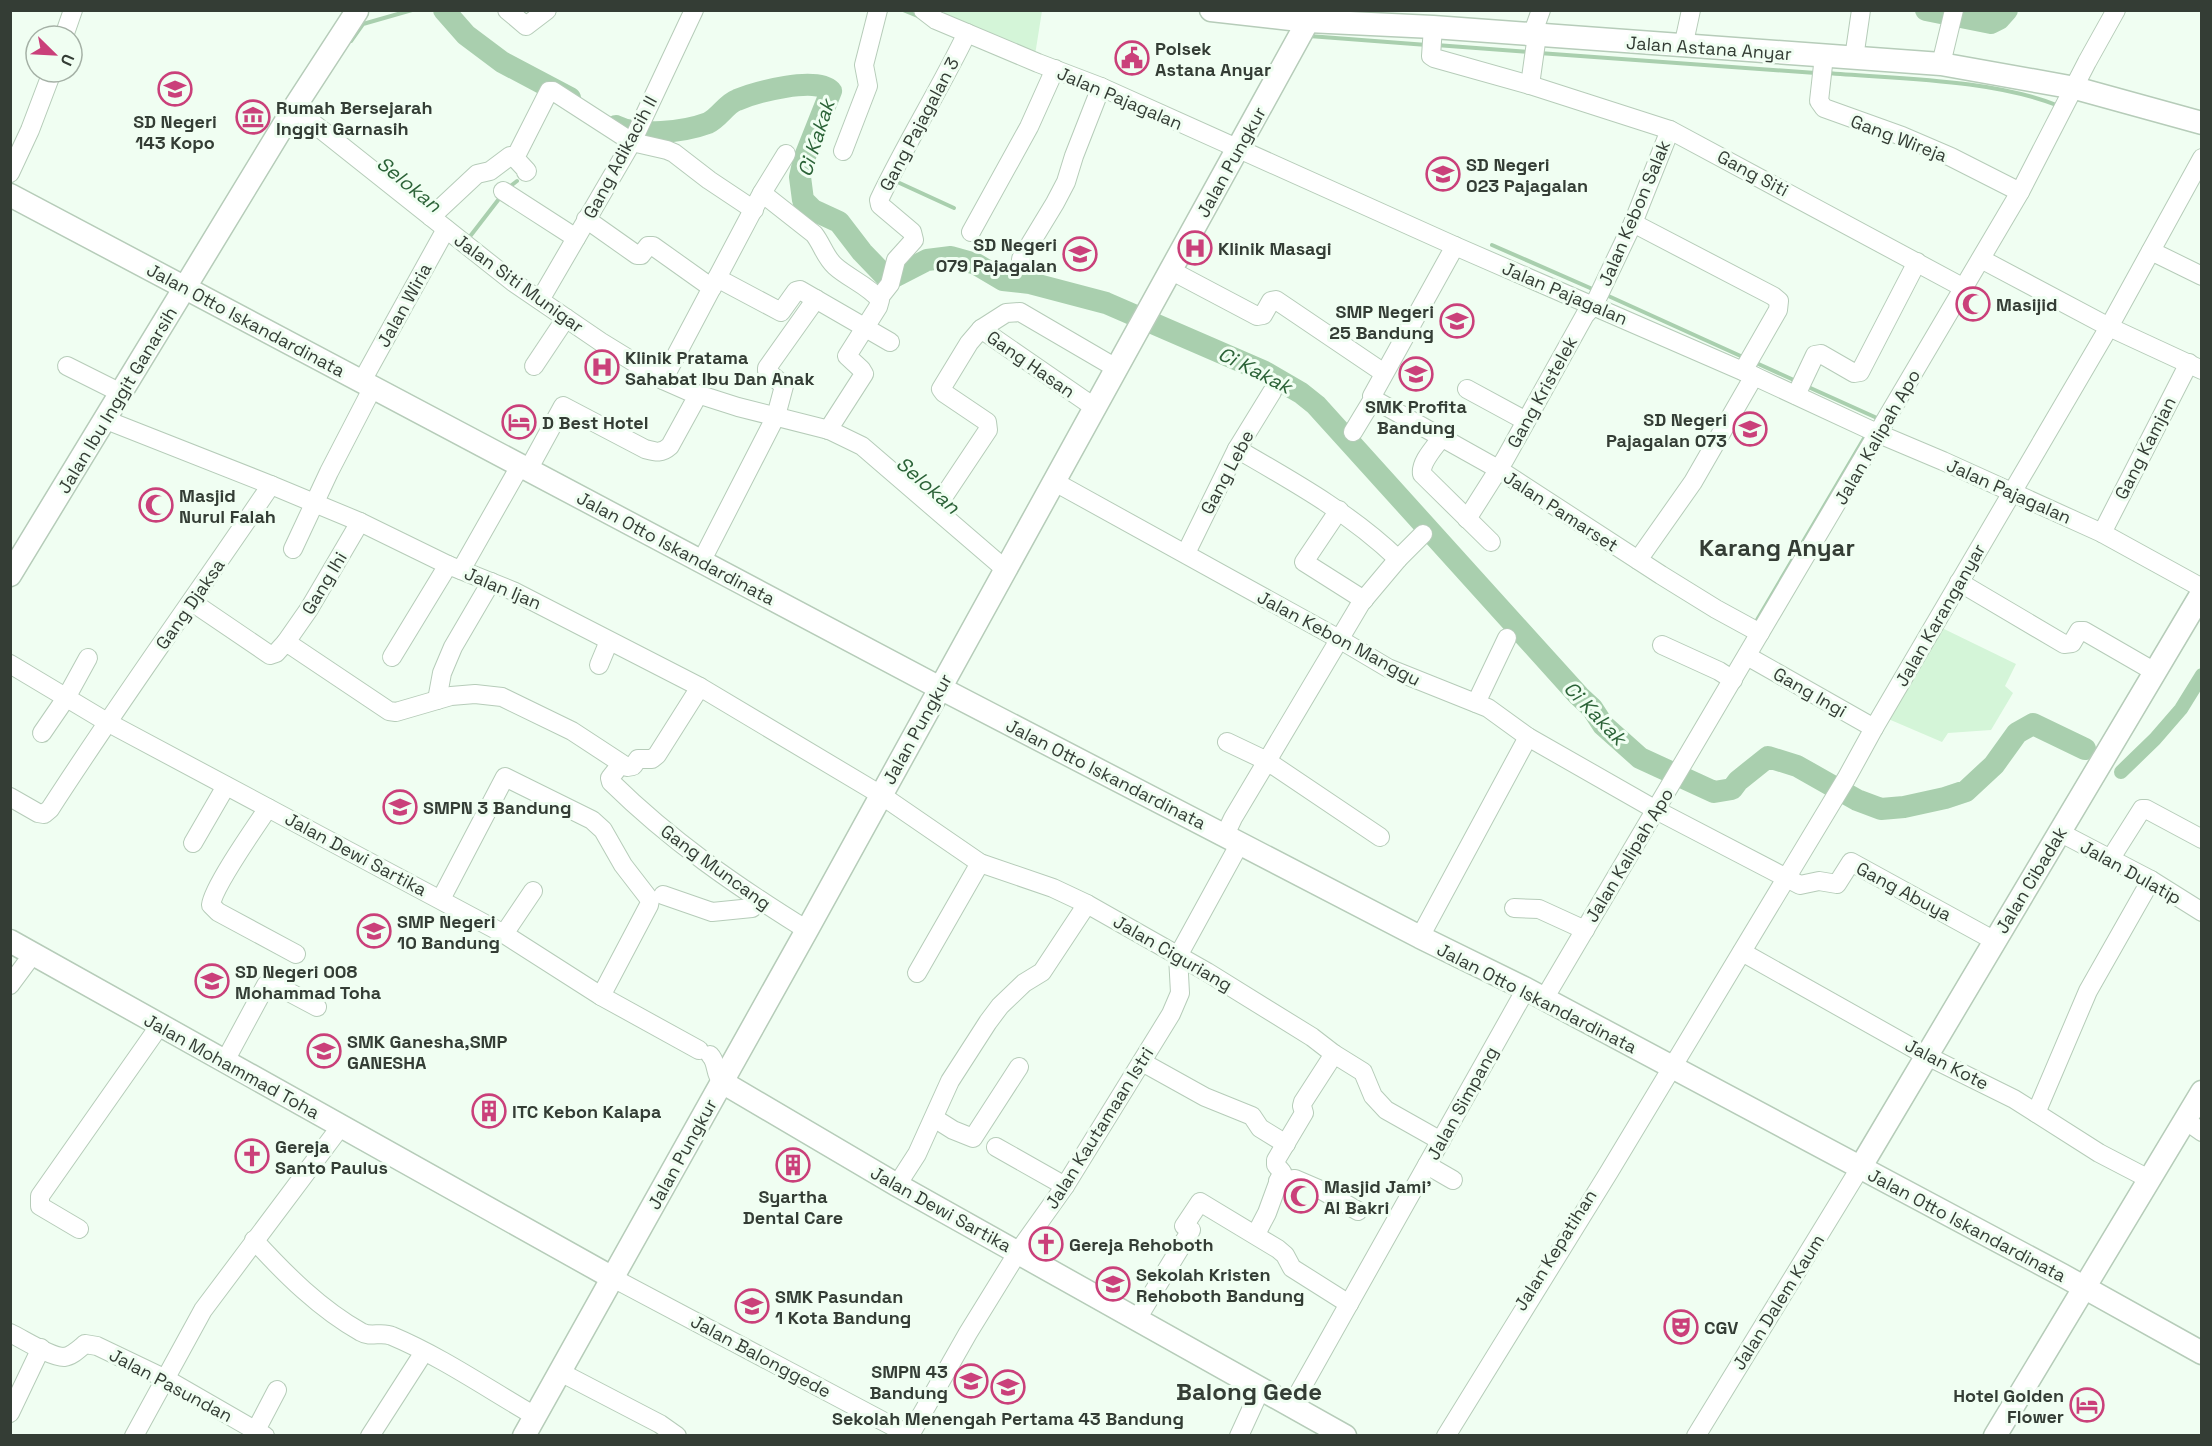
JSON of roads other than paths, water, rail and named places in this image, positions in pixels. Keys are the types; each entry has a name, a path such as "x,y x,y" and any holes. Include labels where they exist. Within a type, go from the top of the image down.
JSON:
{"main road":[{"name":"Jalan Astana Anyar","path":"1211,10 1941,64 2075,88 2202,123"},
{"name":"Jalan Ibu Inggit Ganarsih","path":"10,575 294,108 357,11"},
{"name":"Jalan Pungkur","path":"529,1430 611,1278 882,795 1094,407 1113,367 1158,292 1311,16"},
{"name":"Jalan Otto Iskandardinata","path":"10,195 940,688 1420,937 1535,994 2084,1287 2202,1353"},
{"name":"Jalan Cibadak","path":"1860,1168 2202,591"},
{"name":"Jalan Mohammad Toha","path":"10,941 611,1278"},
{"name":"Jalan Dewi Sartika","path":"722,1082 897,1185 1346,1436"},
{"path":"1995,1436 2149,1179 2193,1126 2202,1092"}],"street":[{"path":"507,10 526,26 547,10"},
{"name":"Gang Adikacih II","path":"540,300 634,137 694,10"},
{"path":"843,151 868,86 864,65 878,10"},
{"path":"1530,85 1534,35 1540,10"},
{"path":"1683,46 1691,10"},
{"path":"1854,58 1861,10"},
{"name":"Jalan Kalipah Apo","path":"1535,994 1585,930 1683,764 1726,676 1747,656 1754,630 1879,434 2020,192 2116,10"},
{"name":"Jalan Pajagalan","path":"932,14 1053,73 1101,87 1455,246 1596,300 1879,434 2102,533 2202,591"},
{"path":"1941,64 1952,18"},
{"name":"Gang Siti","path":"1433,27 1431,56 1434,58 1530,85 1670,130 1964,288"},
{"name":"Gang Pajagalan 3","path":"884,291 896,260 912,243 913,236 907,227 880,205 879,200 967,33"},
{"name":"Gang Wireja","path":"1824,56 1819,101 1824,108 1902,136 1951,157 2020,192"},
{"path":"971,232 1029,127 1053,73"},
{"path":"10,173 47,84"},
{"path":"1021,260 1066,182 1101,87"},
{"path":"515,158 549,91 556,92 634,137 674,153 754,210"},
{"name":"Jalan Siti Munigar","path":"294,108 431,217 445,231 566,318 663,380 698,395 829,430 862,446 1005,569"},
{"name":"Jalan Kebon Salak","path":"1596,300 1633,223 1670,130"},
{"path":"663,380 762,194 786,154"},
{"path":"431,217 477,174 490,171 510,156 515,158 526,172"},
{"name":"Jalan Karanganyar","path":"1665,1065 1742,952 1846,779 2109,327 2202,158"},
{"path":"503,191 576,238"},
{"path":"762,194 814,234 825,255 835,266 884,291 846,356 864,374 829,430"},
{"path":"586,219 636,255 640,255 648,246 653,246 717,282 781,312 798,290 890,342"},
{"path":"1633,223 1736,275 1779,301 1778,310 1749,374 1693,482 1638,560"},
{"name":"Jalan Wiria","path":"293,549 368,384 445,231"},
{"path":"1353,432 1455,246"},
{"path":"2151,251 2202,276"},
{"path":"1982,259 2109,327 2195,366"},
{"path":"1796,395 1815,355 1821,354 1854,373 1860,372 1917,262"},
{"path":"1170,270 1257,316 1263,315 1271,301 1276,300 1384,373"},
{"path":"701,562 776,416 784,386 767,368 816,299"},
{"name":"Gang Kristelek","path":"1467,519 1526,421 1585,315 1596,300"},
{"path":"984,331 1006,313 1020,312 1113,367"},
{"path":"534,366 566,318"},
{"name":"Gang Hasan","path":"937,509 988,430 987,422 941,389 969,343 984,331 1094,407"},
{"path":"67,366 121,393"},
{"name":"Gang Kamjan","path":"2102,533 2195,366"},
{"path":"1467,389 1526,421"},
{"name":"Gang Lebe","path":"1186,554 1237,449 1272,392"},
{"path":"392,657 524,468 563,406 645,449 663,452 670,446 698,395"},
{"name":"Jalan Pamarset","path":"1373,399 1498,469 1638,560 1754,630"},
{"name":"Jalan Ijan","path":"106,420 360,522 550,609 700,687 882,795"},
{"path":"1442,437 1421,470 1422,474 1491,542"},
{"path":"1237,449 1339,510 1398,559"},
{"name":"Jalan Kebon Manggu","path":"1053,481 1388,668 1488,708 1528,736 1656,810 1786,878"},
{"name":"Gang Djaksa","path":"10,797 38,813 45,814 271,485"},
{"path":"1339,510 1304,562 1364,600"},
{"name":"Gang Ihi","path":"286,642 309,609 360,522"},
{"path":"1178,956 1233,839 1233,818 1364,600 1398,559 1423,534"},
{"path":"437,700 442,673 453,647 491,582"},
{"path":"1959,582 2064,644 2072,643 2076,634 2084,631 2155,672"},
{"path":"192,602 270,655 276,653 286,642 390,711 396,712 451,696 475,694 502,697 572,731 621,764 630,767 638,759 652,759 657,755 700,687"},
{"path":"1476,703 1507,638"},
{"path":"599,664 609,641"},
{"path":"1662,645 1726,676"},
{"name":"Gang Ingi","path":"1747,656 1874,728"},
{"path":"42,733 66,699 88,658"},
{"name":"Jalan Dewi Sartika","path":"10,664 107,722 504,934 601,996 704,1053 715,1064 717,1077 722,1082"},
{"path":"1420,937 1528,736"},
{"path":"1227,742 1267,761 1380,837"},
{"name":"Gang Muncang","path":"621,764 610,778 613,784 667,835 761,901 807,930"},
{"path":"441,899 505,777 592,820 603,830 623,865 650,900 601,996"},
{"path":"193,843 226,786"},
{"name":"Jalan Ciguriang","path":"882,795 980,863 1053,888 1087,904 1287,1020 1362,1072 1373,1096 1386,1110 1441,1142"},
{"path":"268,807 226,874 211,905 218,912 296,954"},
{"path":"2111,858 2142,809 2202,839"},
{"name":"Jalan Dulatip","path":"2059,832 2151,880 2202,912"},
{"name":"Gang Abuya","path":"1786,878 1800,885 1819,880 1837,884 1851,862 1995,941"},
{"path":"917,973 980,863"},
{"path":"2036,1113 2088,991 2151,880"},
{"path":"504,934 533,891"},
{"path":"663,895 712,912 752,908 761,901"},
{"path":"897,1185 917,1154 950,1081 988,1022 1000,1006 1024,983 1042,972 1087,904"},
{"path":"1514,908 1539,909 1585,930"},
{"name":"Jalan Kote","path":"1742,952 1927,1056 2014,1099 2099,1153 2149,1179"},
{"path":"10,986 33,954"},
{"name":"Jalan Kautamaan Istri","path":"910,1435 968,1333 1018,1252 1065,1186 1171,1014 1180,993 1178,956"},
{"path":"1180,993 1201,969"},
{"path":"225,1061 266,985 270,982 317,1007"},
{"name":"Jalan Simpang","path":"1292,1405 1427,1165 1535,994"},
{"path":"79,1229 40,1206 40,1196 160,1025"},
{"path":"1256,1234 1267,1213 1282,1172 1275,1163 1304,1113 1303,1102 1334,1054"},
{"path":"1142,1062 1205,1097 1252,1116 1260,1128 1286,1144"},
{"name":"Jalan Kepatihan","path":"1439,1436 1588,1198 1665,1065"},
{"name":"Jalan Kepatihan","path":"1446,1436 1610,1172 1665,1065"},
{"path":"933,1118 973,1138 1019,1066"},
{"path":"134,1436 203,1310 341,1126"},
{"path":"996,1147 1065,1186"},
{"path":"1427,1165 1453,1180"},
{"name":"Jalan Dalem Kaum","path":"1696,1436 1860,1168"},
{"path":"1278,1181 1295,1179 1323,1191 1358,1211"},
{"path":"1137,1319 1191,1230 1184,1226 1200,1202 1278,1248 1292,1268 1349,1304"},
{"path":"254,1240 279,1267 334,1315 363,1334 386,1334 424,1352 529,1430"},
{"name":"Jalan Balonggede","path":"611,1278 910,1435"},
{"name":"Jalan Pasundan","path":"10,1333 64,1357 85,1344 96,1346 166,1379 260,1433"},
{"path":"10,1413 41,1348"},
{"path":"370,1436 424,1352"},
{"path":"560,1372 660,1424 677,1436"},
{"path":"1239,1436 1261,1388"},
{"path":"260,1433 277,1390"}],"waterway":[{"name":"Selokan","path":"351,41 363,24 412,10"},
{"name":"Ci Kakak","path":"444,10 466,35 502,62 570,98"},
{"path":"903,10 920,17"},
{"path":"1926,10 1991,23 1999,19 2007,10"},
{"path":"1309,36 1427,45"},
{"path":"1436,45 1530,52"},
{"path":"1539,53 1816,73"},
{"path":"1827,73 1975,85 2005,90 2059,106"},
{"name":"Ci Kakak","path":"616,126 648,132 687,129 708,123 733,102 758,93 800,85 813,85 831,91 804,159 800,177 803,200 813,210 839,222 862,252 885,276 892,278 927,260 951,257 976,264 1003,280 1030,283 1106,303 1263,371 1301,393 1316,405 1592,708 1603,725 1640,758 1714,792 1732,789 1738,781 1768,757 1797,766 1857,800 1881,809 1904,807 1966,791 1994,765 2017,733 2033,724 2085,749"},
{"name":"Selokan","path":"790,155 804,159"},
{"path":"893,180 954,208"},
{"name":"Selokan","path":"508,188 517,181"},
{"name":"Selokan","path":"468,239 502,195"},
{"path":"1492,245 1597,291"},
{"path":"1604,294 1745,358"},
{"path":"1754,362 1796,381"},
{"path":"1806,386 1877,418"},
{"path":"1754,625 1866,435"},
{"name":"Ci Kakak","path":"2121,772 2155,739 2181,709 2202,675"}],"place":[{"name":"Polsek Astana Anyar","path":"1132,58"},
{"name":"SD Negeri 143 Kopo","path":"175,89"},
{"name":"Rumah Bersejarah Inggit Garnasih","path":"253,117"},
{"name":"SD Negeri 023 Pajagalan","path":"1443,174"},
{"name":"Klinik Masagi","path":"1195,248"},
{"name":"SD Negeri 079 Pajagalan","path":"1080,254"},
{"name":"Masijid","path":"1973,304"},
{"name":"SMP Negeri 25 Bandung","path":"1457,321"},
{"name":"Klinik Pratama Sahabat Ibu Dan Anak","path":"602,367"},
{"name":"SMK Profita Bandung","path":"1416,374"},
{"name":"D Best Hotel","path":"519,422"},
{"name":"SD Negeri Pajagalan 073","path":"1750,429"},
{"name":"Masjid Nurul Falah","path":"156,505"},
{"name":"SMPN 3 Bandung","path":"400,807"},
{"name":"SMP Negeri 10 Bandung","path":"374,931"},
{"name":"SD Negeri 008 Mohammad Toha","path":"212,981"},
{"name":"SMK Ganesha,SMP GANESHA","path":"324,1051"},
{"name":"ITC Kebon Kalapa","path":"489,1111"},
{"name":"Gereja Santo Paulus","path":"252,1156"},
{"name":"Syartha Dental Care","path":"793,1165"},
{"name":"Masjid Jami' Al Bakri","path":"1301,1196"},
{"name":"Gereja Rehoboth","path":"1046,1244"},
{"name":"Sekolah Kristen Rehoboth Bandung","path":"1113,1284"},
{"name":"SMK Pasundan 1 Kota Bandung","path":"752,1306"},
{"name":"CGV","path":"1681,1327"},
{"name":"SMPN 43 Bandung","path":"971,1381"},
{"name":"Sekolah Menengah Pertama 43 Bandung","path":"1008,1387"},
{"name":"Hotel Golden Flower","path":"2087,1405"}],"district":[{"name":"Karang Anyar","path":"1777,547"},
{"name":"Balong Gede","path":"1249,1391"}]}
